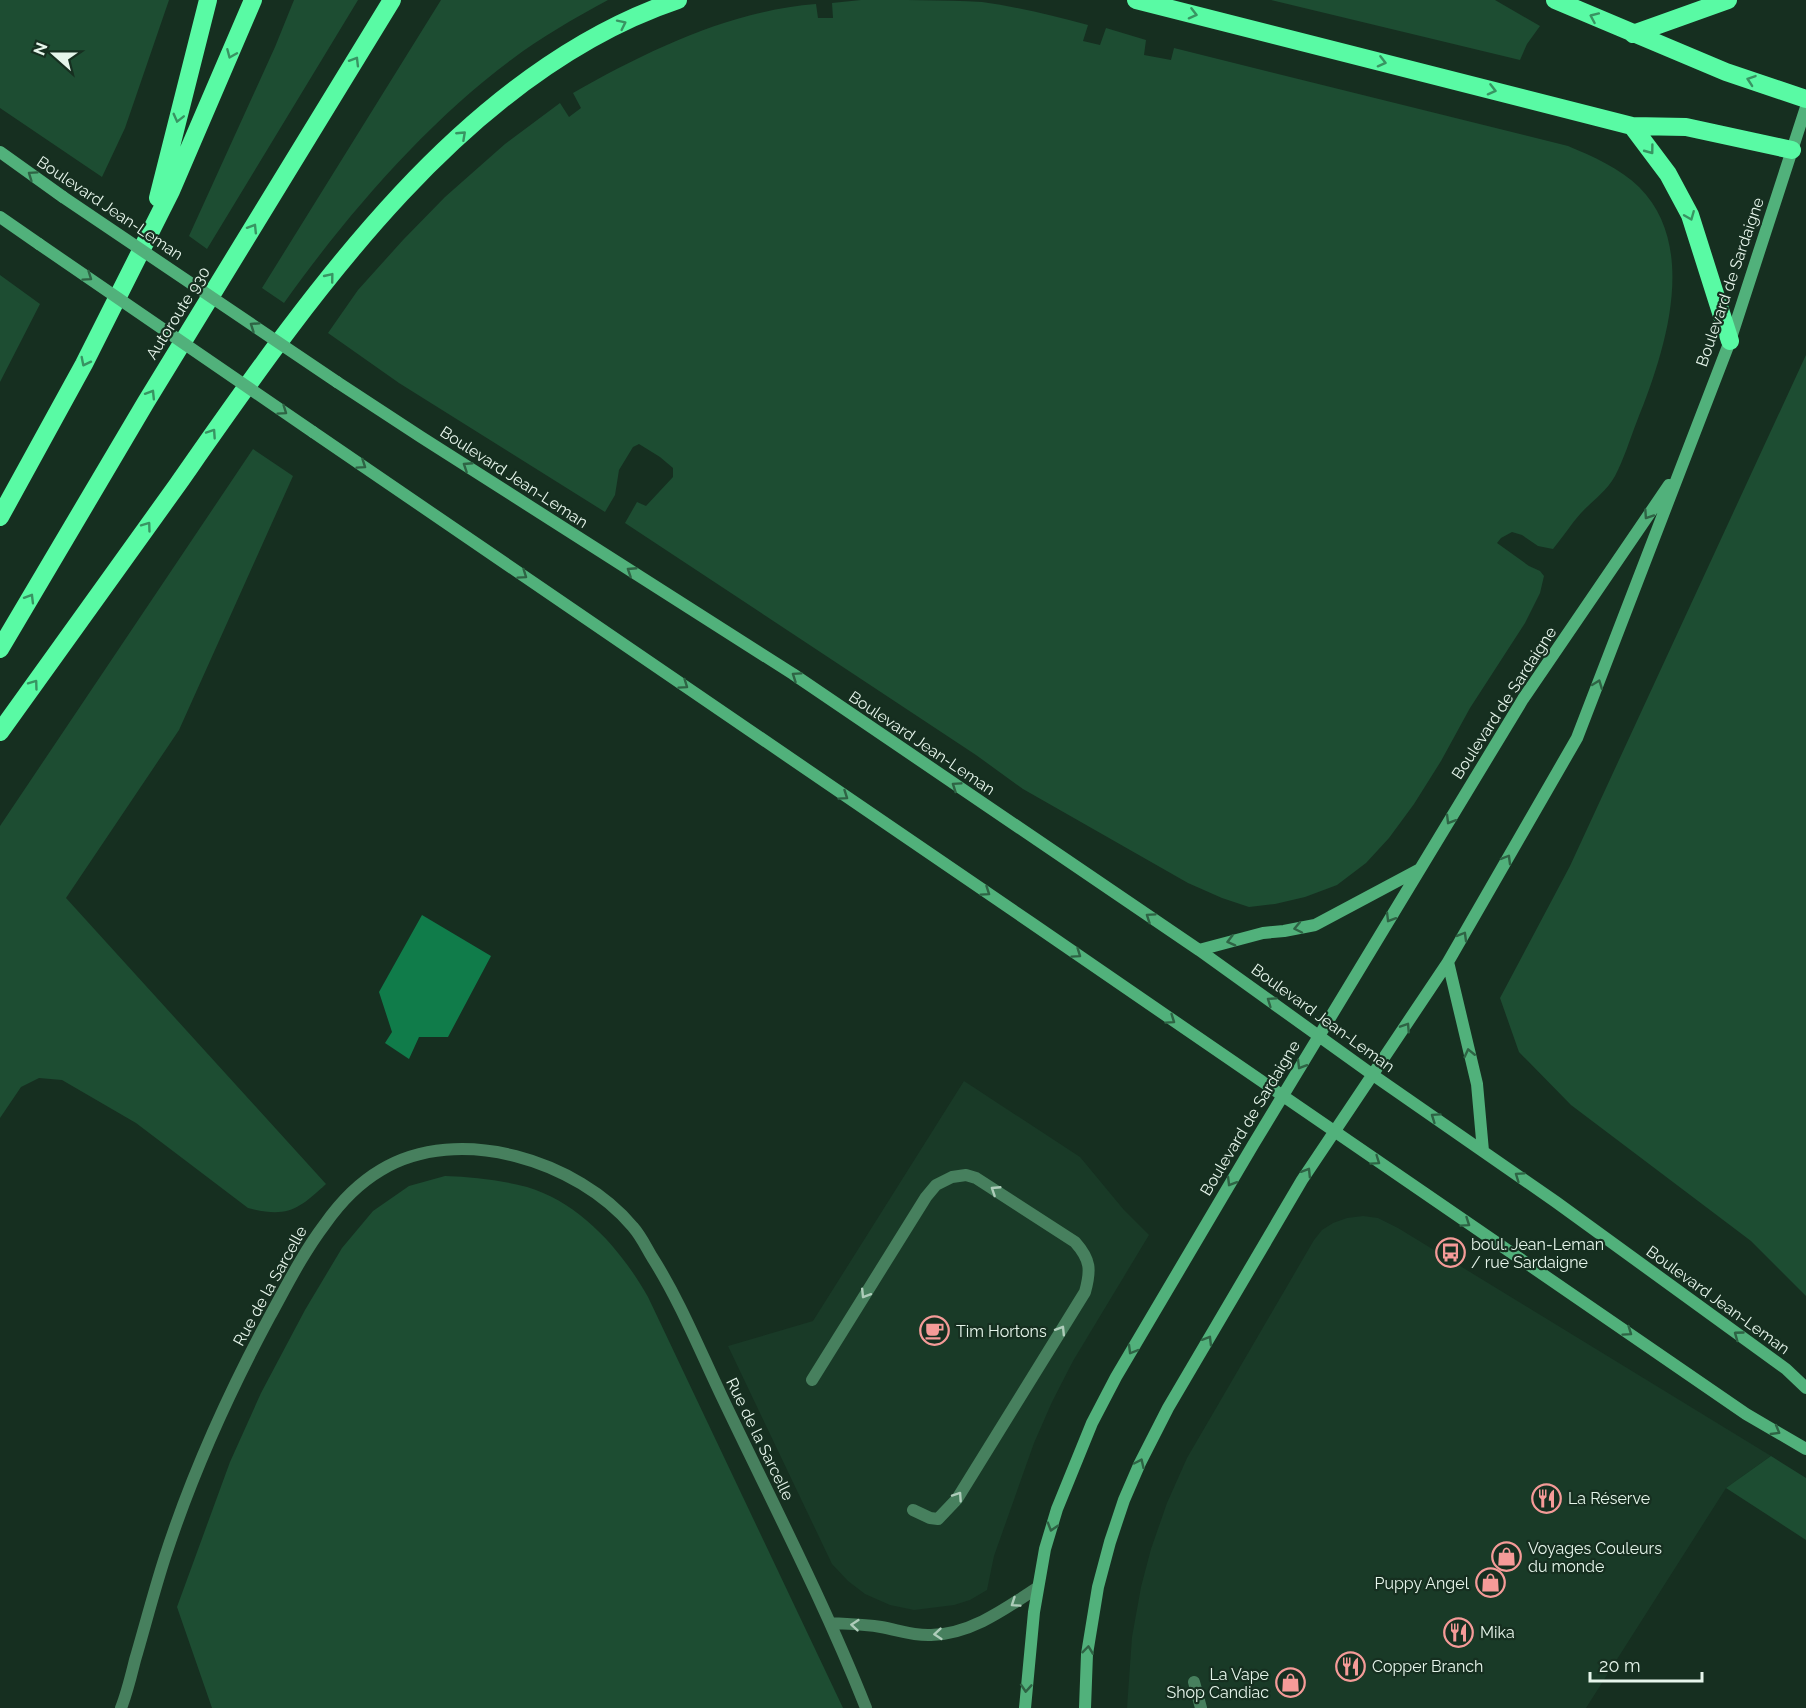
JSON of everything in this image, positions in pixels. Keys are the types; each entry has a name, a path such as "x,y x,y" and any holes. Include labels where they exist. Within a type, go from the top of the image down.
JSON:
{"highway":[{"path":"149,235 208,0"},
{"path":"0,517 73,384 149,235 194,141 253,0"},
{"name":"Autoroute 930","path":"0,649 147,402 392,0"},
{"path":"0,732 255,372 332,274 393,205 461,135 524,81 592,39 662,5 678,0"},
{"path":"1136,0 1632,126 1686,127 1792,150"},
{"path":"1555,0 1726,72 1806,99"},
{"path":"1633,34 1728,0"},
{"path":"1632,126 1668,174 1690,215 1730,341"}],"street":[{"name":"Boulevard de Sardaigne","path":"1085,1708 1086,1670 1092,1619 1110,1542 1124,1500 1168,1408 1307,1173 1448,962 1577,738 1730,341 1806,107"},
{"name":"Boulevard Jean-Leman","path":"0,152 337,382 793,674 1198,950 1786,1369 1806,1388"},
{"path":"0,217 1746,1414 1806,1449"},
{"name":"Boulevard de Sardaigne","path":"1025,1708 1028,1657 1037,1588 1045,1549 1057,1509 1092,1423 1116,1377 1282,1096 1523,699 1681,466"},
{"path":"1198,950 1263,933 1315,925 1421,868"},
{"path":"1448,962 1477,1084 1483,1151"},
{"name":"Rue de la Sarcelle","path":"121,1708 163,1562 198,1467 221,1412 298,1265 342,1202 382,1169 414,1156 438,1151 472,1149 512,1154 552,1168 587,1186 614,1207 635,1228 672,1293 830,1623 866,1708"},
{"path":"812,1380 915,1212 936,1185 952,1177 966,1175 976,1178 1075,1242 1084,1252 1089,1265 1089,1276 1084,1292 957,1499 938,1519 913,1510"},
{"path":"830,1623 881,1627 907,1634 950,1633 994,1617 1037,1588"},
{"path":"1194,1682 1201,1708"}],"shaded area":[{"path":"0,0 169,0 125,128 102,177 0,108"},
{"path":"294,0 358,0 207,249 189,236"},
{"path":"441,0 608,0 558,28 522,52 479,85 448,113 388,173 360,205 284,303 262,288"},
{"path":"861,0 982,2 1022,9 1088,25 1083,41 1100,45 1106,28 1146,40 1144,55 1171,60 1174,48 1568,146 1624,174 1639,187 1658,212 1668,240 1672,270 1671,302 1666,334 1647,394 1615,476 1608,487 1581,513 1553,549 1538,546 1522,535 1512,532 1497,543 1529,566 1540,571 1544,576 1540,593 1525,623 1470,708 1414,804 1389,838 1366,863 1337,885 1305,897 1249,907 1188,883 1023,789 976,755 625,523 637,502 646,506 673,477 673,468 660,457 639,444 633,447 619,470 615,495 605,512 399,383 328,333 358,290 445,197 505,144 560,103 569,117 581,108 573,93 659,48 720,24 784,8 816,4 818,18 833,18 832,3"},
{"path":"1271,0 1495,0 1540,26 1527,44 1520,60"},
{"path":"0,275 40,304 0,382"},
{"path":"1806,355 1806,1296 1751,1241 1571,1105 1519,1052 1500,998 1570,866"},
{"path":"253,449 293,476 179,730 66,898 326,1184 299,1206 282,1212 248,1208 136,1123 62,1080 39,1078 21,1087 0,1118 0,826"},
{"path":"422,915 491,956 448,1037 419,1037 409,1059 385,1043 392,1032 379,992"},
{"path":"964,1081 1080,1157 1124,1210 1149,1235 1073,1361 1052,1402 1034,1443 994,1556 987,1590 970,1600 954,1605 914,1610 890,1605 865,1594 848,1581 832,1564 728,1346 813,1321"},
{"path":"445,1176 507,1182 547,1194 582,1217 613,1246 626,1263 648,1297 843,1708 212,1708 177,1607 230,1462 261,1393 305,1310 342,1248 373,1211 409,1186"},
{"path":"1363,1216 1378,1218 1398,1228 1771,1456 1726,1488 1586,1708 1127,1708 1132,1637 1141,1587 1167,1503 1187,1458 1314,1240 1322,1230 1333,1223"},
{"path":"1771,1456 1806,1478 1806,1540 1726,1488"}],"place":[{"name":"boul. Jean-Leman / rue Sardaigne","path":"1450,1253"},
{"name":"Tim Hortons","path":"935,1331"},
{"name":"La Réserve","path":"1547,1498"},
{"name":"Voyages Couleurs du monde","path":"1507,1557"},
{"name":"Puppy Angel","path":"1490,1583"},
{"name":"Mika","path":"1459,1632"},
{"name":"Copper Branch","path":"1351,1666"},
{"name":"La Vape Shop Candiac","path":"1290,1683"}]}
